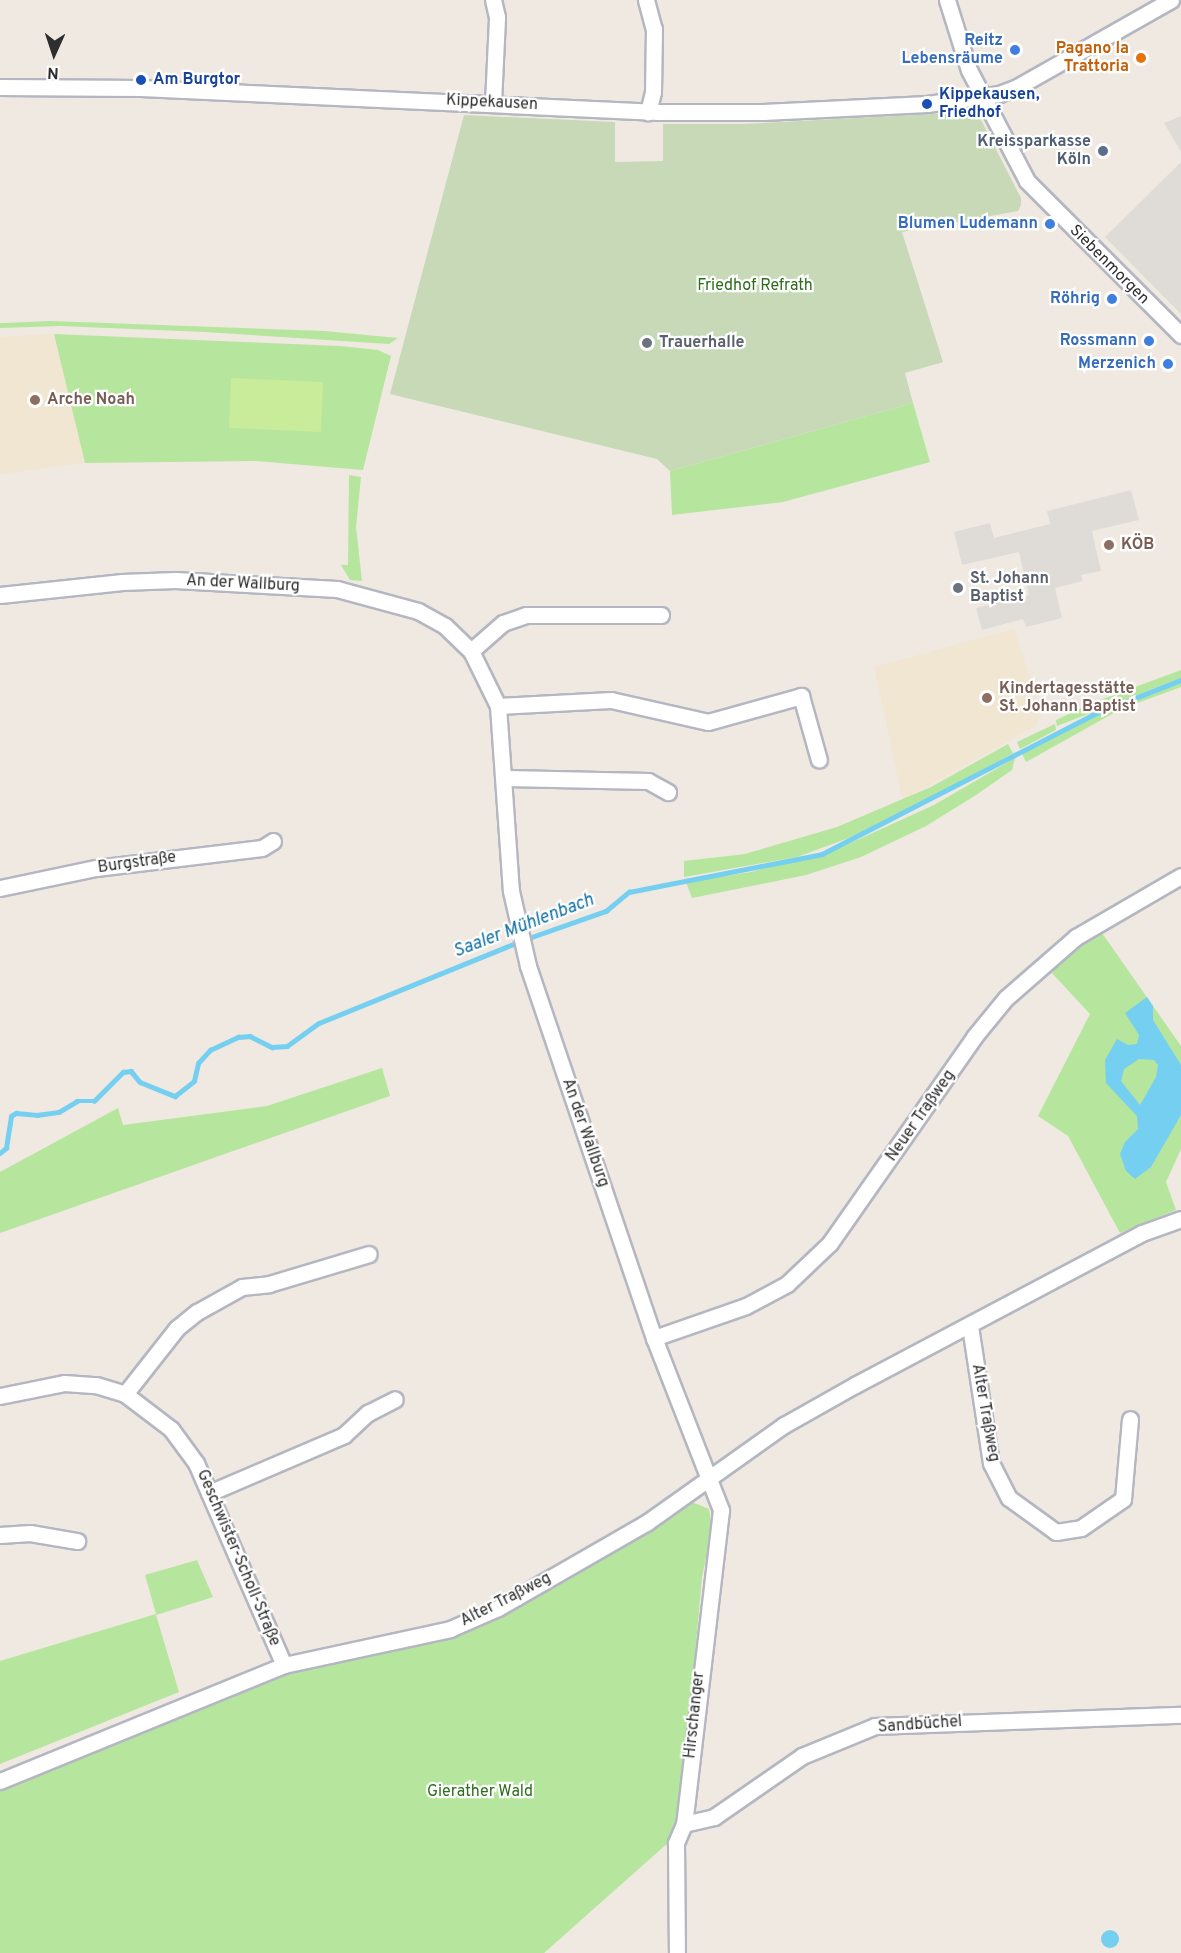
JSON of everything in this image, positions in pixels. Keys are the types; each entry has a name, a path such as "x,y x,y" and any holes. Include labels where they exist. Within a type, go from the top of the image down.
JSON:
{"street":[{"path":"493,104 497,17 494,0"},
{"path":"646,0 654,29 653,92 648,112"},
{"name":"Siebenmorgen","path":"947,0 969,70 1014,158 1037,193 1181,335"},
{"path":"983,97 1017,87 1171,0"},
{"name":"Kippekausen","path":"0,87 102,87 648,112 763,112 983,97"},
{"name":"An der Wallburg","path":"0,595 122,582 175,580 337,589 418,611 444,626 471,651 498,706 506,778 511,891 528,960 654,1338 710,1479"},
{"path":"471,651 503,623 526,615 661,615"},
{"path":"498,706 611,700 708,722 801,696 819,760"},
{"path":"506,778 648,781 668,792"},
{"name":"Burgstraße","path":"0,888 96,868 262,848 273,841"},
{"name":"Neuer Traßweg","path":"654,1338 746,1306 787,1284 830,1243 974,1037 1006,998 1076,938 1181,876"},
{"name":"Alter Traßweg","path":"0,1781 284,1665 450,1629 489,1612 646,1523 784,1425 1142,1233 1181,1219"},
{"path":"124,1394 177,1328 197,1312 242,1287 269,1284 369,1254"},
{"name":"Alter Traßweg","path":"970,1326 991,1463 1009,1498 1056,1532 1081,1528 1123,1499 1130,1419"},
{"name":"Geschwister-Scholl-Straße","path":"0,1396 64,1383 96,1385 124,1394 171,1429 196,1463 284,1665"},
{"path":"208,1493 344,1435 368,1413 395,1399"},
{"name":"Hirschanger","path":"677,1953 676,1843 684,1824 721,1510 710,1479"},
{"path":"0,1535 30,1533 77,1542"},
{"name":"Sandbüchel","path":"684,1824 714,1817 802,1756 875,1726 1181,1715"}],"shaded area":[{"path":"1181,116 1181,152 1164,123"},
{"path":"1181,162 1181,314 1105,237"},
{"name":"Arche Noah","path":"54,334 85,463 0,474 0,337"},
{"path":"1131,490 1139,520 1092,531 1101,571 1081,575 1083,581 1055,588 1062,618 1026,627 1023,619 982,630 976,608 1029,595 1019,552 962,565 954,532 990,523 994,538 1050,524 1047,511"},
{"path":"1014,629 1042,714 1037,725 903,800 874,667"}],"green space":[{"name":"Friedhof Refrath","path":"968,112 979,116 1021,198 1021,205 1018,211 902,232 943,362 905,373 913,403 670,471 657,459 390,394 464,115 615,122 615,162 663,161 663,124 743,124"},
{"path":"51,321 324,331 398,338 389,344 205,332 60,326 0,328 0,323"},
{"path":"54,334 340,346 378,350 391,356 363,470 256,461 85,463"},
{"path":"231,378 323,382 321,432 229,428"},
{"path":"913,403 930,462 783,502 672,515 670,471"},
{"path":"349,475 361,477 356,527 362,581 350,580 341,565 348,565"},
{"path":"1181,670 1181,678 1057,726 1056,720 1092,703"},
{"path":"1181,682 1181,687 1121,709 1026,762 1024,758 1022,753 1094,714"},
{"path":"1055,724 1056,730 1020,749 1017,742"},
{"path":"1008,744 1013,753 887,824 797,857 684,877 684,861 745,854 837,827 931,787"},
{"path":"1015,758 1012,770 976,795 926,826 861,857 806,875 692,898 686,882 751,872 844,846 934,805"},
{"path":"1102,933 1181,1046 1181,1149 1166,1182 1176,1210 1120,1233 1068,1136 1038,1116 1090,1014 1051,972 1077,948"},
{"path":"382,1068 390,1096 0,1233 0,1172 118,1108 123,1125 267,1106"},
{"name":"Gierather Wald","path":"692,1502 709,1509 712,1530 702,1577 680,1821 669,1842 544,1953 0,1953 0,1791 268,1675 463,1631 590,1565"},
{"path":"197,1560 213,1597 156,1615 179,1692 0,1764 0,1661 156,1614 145,1575"}],"water":[{"path":"1147,997 1153,1006 1153,1020 1181,1065 1181,1115 1151,1167 1135,1179 1126,1171 1120,1154 1125,1142 1138,1129 1137,1116 1106,1083 1105,1060 1117,1039 1128,1045 1137,1044 1139,1035 1125,1013","holes":["1139,1059 1154,1060 1158,1065 1156,1077 1140,1105 1121,1081 1124,1069"]},
{"path":"1110,1930 1116,1933 1119,1939 1116,1945 1110,1948 1104,1945 1101,1939 1104,1933"}],"waterway":[{"name":"Saaler Mühlenbach","path":"526,939 606,911 629,892 822,854 1092,715 1181,680"},
{"name":"Saaler Mühlenbach","path":"0,1153 6,1148 11,1116 16,1113 37,1115 59,1112 77,1101 94,1101 123,1072 131,1071 140,1082 175,1096 194,1081 198,1063 210,1050 238,1037 250,1036 272,1047 287,1046 319,1023 518,942"}],"place":[{"name":"Reitz Lebensräume","path":"1015,50"},
{"name":"Pagano la Trattoria","path":"1141,58"},
{"name":"Am Burgtor","path":"141,80"},
{"name":"Kippekausen, Friedhof","path":"927,104"},
{"name":"Kreissparkasse Köln","path":"1103,151"},
{"name":"Blumen Ludemann","path":"1050,224"},
{"name":"Röhrig","path":"1112,299"},
{"name":"Rossmann","path":"1149,341"},
{"name":"Trauerhalle","path":"647,343"},
{"name":"Merzenich","path":"1168,364"},
{"name":"Arche Noah","path":"35,400"},
{"name":"KÖB","path":"1109,545"},
{"name":"St. Johann Baptist","path":"958,588"},
{"name":"Kindertagesstätte St. Johann Baptist","path":"987,698"}]}
